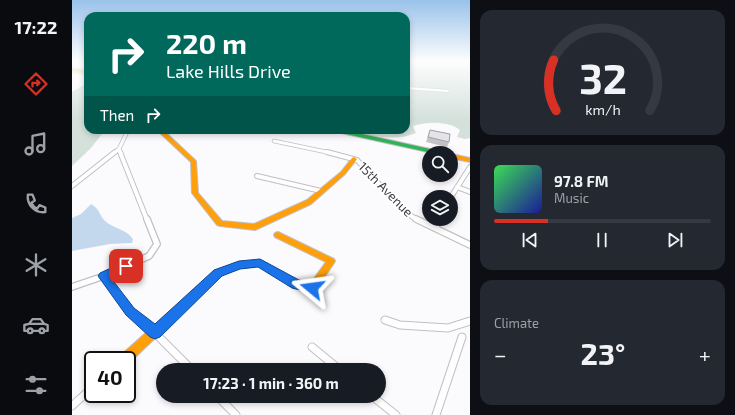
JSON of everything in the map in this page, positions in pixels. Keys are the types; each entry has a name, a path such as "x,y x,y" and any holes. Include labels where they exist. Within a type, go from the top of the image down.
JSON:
{"street":[{"path":"410,88 448,91"},
{"path":"72,186 120,149 126,134"},
{"path":"164,134 194,162 195,193 220,223 228,226 255,227 309,202 343,173 354,159"},
{"path":"355,134 422,149"},
{"name":"15th Avenue","path":"274,141 354,159 403,210 418,220 470,245"},
{"path":"72,287 104,276 149,256 157,244 120,149"},
{"path":"458,157 470,160"},
{"path":"454,190 470,167"},
{"path":"257,176 321,191"},
{"path":"456,187 470,192"},
{"path":"134,351 218,273 239,265 260,263 296,284 312,288 330,261 278,235"},
{"path":"104,276 130,312 155,333 185,363"},
{"path":"385,320 400,325 448,328 470,321"},
{"path":"436,415 462,337"},
{"path":"312,347 331,363"},
{"path":"72,406 84,395"},
{"path":"224,403 236,415"},
{"path":"381,403 396,415"}],"shaded area":[{"path":"410,80 470,80 470,138 465,139 457,137 460,130 444,123 418,124 413,126 416,133 407,136 389,138 366,134 410,134"},
{"path":"84,85 84,134 102,134 91,148 72,166 72,92"}],"water":[{"path":"91,204 96,208 105,221 130,236 133,239 132,243 110,244 72,251 72,218 81,214"}],"building":[{"path":"430,130 450,134 449,142 428,137"}],"traffic: fast":[{"path":"355,134 422,149"}],"traffic: slow":[{"path":"164,134 194,162 195,193 220,223 255,227 309,202 343,173 354,159"},
{"path":"458,157 470,160"},
{"path":"134,351 218,273 239,265 260,263 296,284 312,288 331,261 278,235"}],"route":[{"path":"126,266 104,276 130,312 155,333 218,273 239,265 260,263 296,284 312,288"}]}
